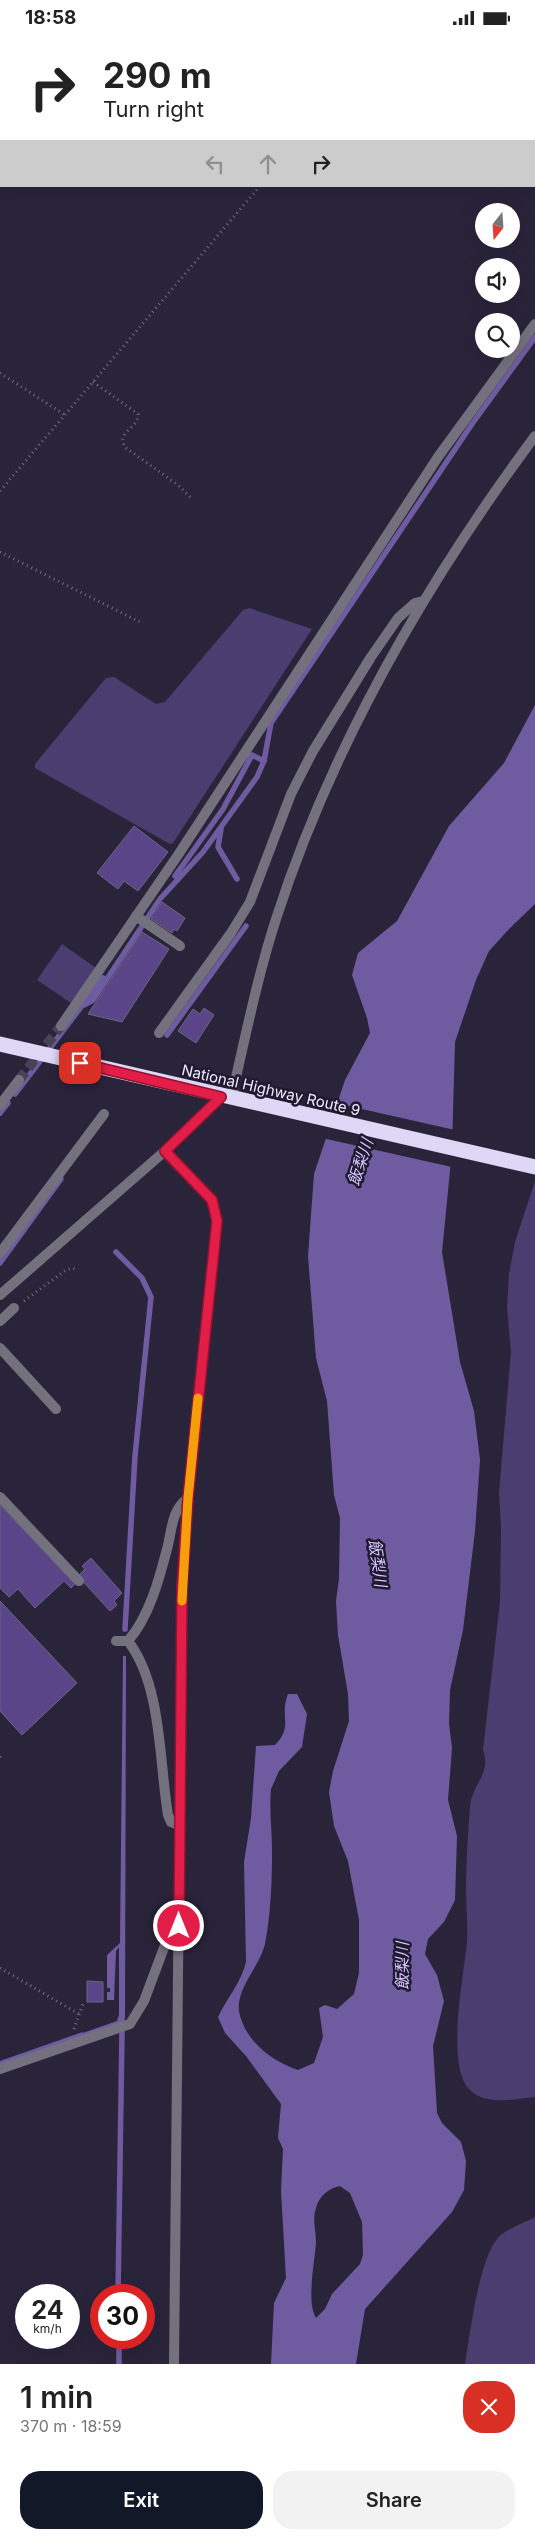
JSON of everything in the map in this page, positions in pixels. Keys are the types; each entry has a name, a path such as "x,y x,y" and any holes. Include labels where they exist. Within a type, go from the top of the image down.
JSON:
{"highway":[{"name":"National Highway Route 9","path":"0,1044 231,1099 535,1167"}],"street":[{"path":"60,1026 141,920 438,457 535,325"},
{"path":"0,1295 165,1151 231,1099 276,919 303,845 352,735 423,601 498,486 535,436"},
{"path":"160,1033 250,903 291,794 313,751 371,657 398,619 415,603 423,601"},
{"path":"141,920 180,947"},
{"path":"0,1105 19,1080"},
{"path":"0,1253 104,1114"},
{"path":"165,1151 212,1200 217,1221 188,1498 182,1587 174,2364"},
{"path":"0,1321 14,1307"},
{"path":"0,1348 56,1409"},
{"path":"0,1497 79,1581"},
{"path":"128,1641 141,1625 146,1612 166,1550 175,1511 188,1498"},
{"path":"116,1641 128,1641"},
{"path":"128,1641 137,1652 147,1675 168,1815 171,1822 179,1825"},
{"path":"0,2069 130,2024 144,2001 168,1937 179,1926"}],"path":[{"path":"0,491 259,187"},
{"path":"0,373 65,415"},
{"path":"93,382 138,414 136,422 123,437 126,449 178,485 193,500"},
{"path":"0,552 140,623"},
{"path":"14,1307 66,1270 72,1268 77,1270"},
{"path":"0,1967 79,2014"},
{"path":"72,2033 84,2001"}],"shaded area":[{"path":"249,608 312,629 173,843 170,844 35,768 35,764 106,678 114,677 156,704 165,702 243,610"},
{"path":"62,944 96,968 71,1003 37,980"},
{"path":"535,1181 535,2097 492,2100 477,2095 470,2090 463,2078 457,2041 458,2019 467,1942 466,1879 470,1806 474,1791 485,1766 483,1750 500,1601 501,1527 499,1493 511,1352 507,1307 509,1274 515,1242"},
{"path":"535,2217 535,2364 465,2364 476,2298 491,2248 506,2231"}],"water":[{"path":"535,705 535,904 489,951 476,980 455,1042 452,1147 332,1119 345,1080 370,1033 367,1018 352,975 358,953 397,921 449,826 504,763"},
{"name":"飯梨川","path":"331,1123 452,1150 442,1252 460,1362 474,1411 480,1460 475,1531 463,1630 450,1690 449,1724 452,1748 448,1800 457,1836 455,1900 444,1922 428,1939 425,1954 437,1975 444,2001 433,2046 437,2113 442,2123 461,2142 466,2161 464,2190 452,2212 365,2309 356,2364 271,2364 274,2303 286,2278 281,2191 283,2149 278,2138 281,2104 246,2056 225,2033 218,2017 237,1984 246,1962 244,1862 251,1818 256,1746 275,1745 281,1738 285,1726 285,1709 288,1694 297,1694 307,1714 302,1747 279,1771 271,1789 272,1873 269,1921 262,1952 241,1994 239,2011 242,2021 260,2048 278,2061 298,2070 314,2063 323,2037 319,2008 325,2005 337,2009 354,1994 359,1973 359,1920 348,1861 334,1826 329,1792 333,1771 349,1721 348,1694 338,1635 336,1601 339,1579 340,1518 334,1495 327,1401 316,1358 308,1256 314,1174","holes":["340,2186 350,2193 362,2222 363,2255 360,2264 332,2294 325,2309 316,2318 313,2311 311,2292 316,2242 314,2221 317,2204 325,2193"]},
{"path":"123,1656 126,1656 125,2017 124,2024 76,2039 77,2035 117,2021 119,2015 119,1947 116,1951 114,2000 107,2000 107,1992 110,1992 110,1988 107,1988 107,1955 120,1943"}],"pier":[{"path":"335,1103 455,1130 452,1167 322,1138"}],"building":[{"path":"134,826 168,852 138,891 124,881 118,889 97,873"},
{"path":"162,902 185,918 177,931 174,929 172,933 151,919"},
{"path":"142,932 169,949 122,1022 88,1014"},
{"path":"204,1008 214,1015 196,1043 178,1031 193,1009 200,1014"},
{"path":"0,1505 75,1584 71,1588 64,1581 35,1608 18,1589 9,1597 0,1588"},
{"path":"91,1558 122,1593 114,1601 117,1605 110,1611 78,1576 85,1569 82,1566"},
{"path":"0,1601 77,1683 22,1735 0,1711"},
{"path":"87,1981 103,1982 103,2002 87,2002"}],"waterway":[{"path":"84,1005 93,1000 160,899 203,852 257,777 264,761 271,723 472,424 535,337"},
{"path":"175,876 223,809 252,755 264,761"},
{"path":"221,829 218,847 237,879"},
{"path":"167,1035 246,926"},
{"path":"15,1094 103,978"},
{"path":"0,1113 8,1103"},
{"path":"0,1263 61,1179"},
{"path":"116,1252 142,1278 151,1297 135,1456 125,1629"},
{"path":"118,2284 122,2032"},
{"path":"0,2064 82,2035"},
{"path":"119,2349 119,2364"}],"tunnel":[{"path":"19,1080 61,1026"}],"slow traffic":[{"path":"182,1601 188,1498 198,1398"}],"route":[{"path":"80,1063 221,1097 165,1151 212,1200 216,1210 217,1221 188,1498 182,1587 179,1926"}]}
